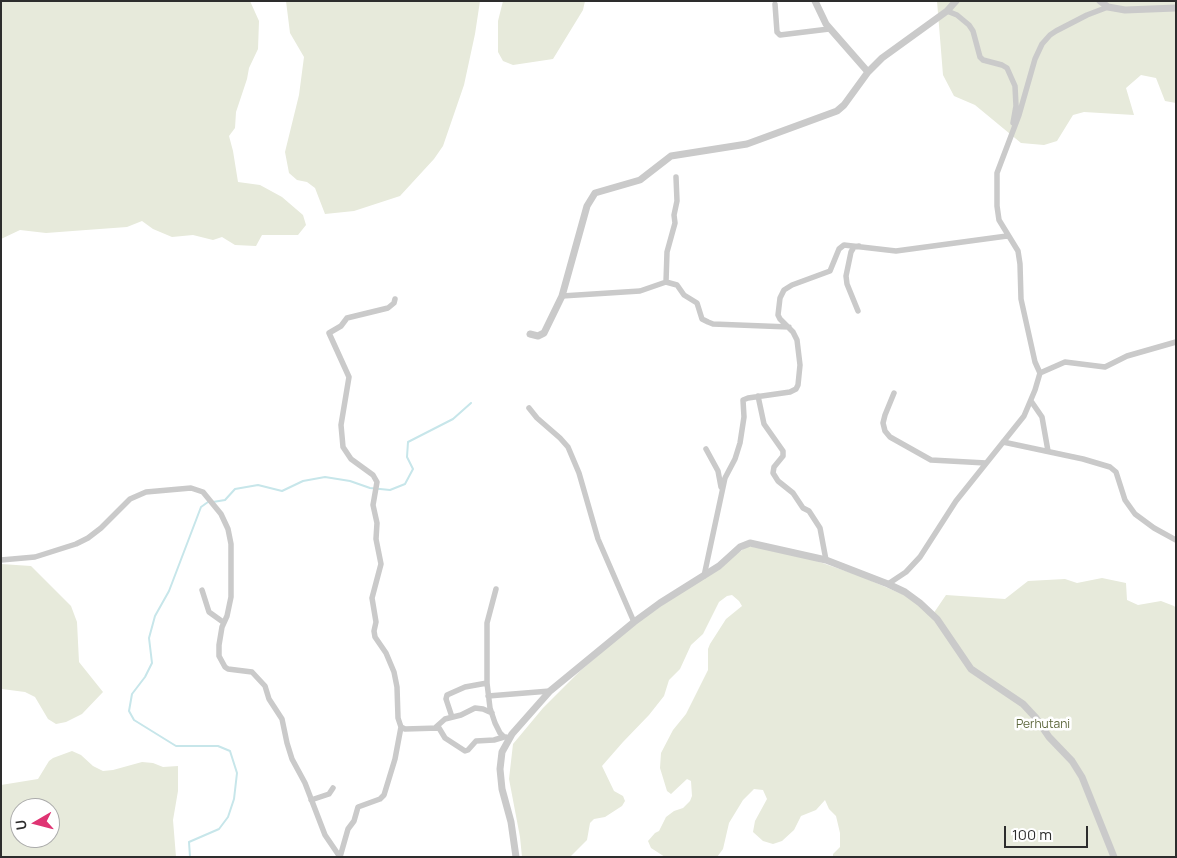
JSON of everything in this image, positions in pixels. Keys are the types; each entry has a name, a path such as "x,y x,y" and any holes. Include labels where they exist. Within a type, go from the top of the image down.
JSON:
{"street":[{"path":"815,1 829,29 868,72"},
{"path":"530,334 538,336 544,333 562,296 587,206 595,193 640,180 671,156 747,144 837,111 844,105 868,72 890,52 947,11 956,1"},
{"path":"1100,1 1108,7 1125,10 1176,8"},
{"path":"775,4 777,32 780,35 829,29"},
{"path":"888,584 906,572 920,557 948,511 1024,416 1031,401 1040,373 1035,362 1021,300 1019,254 999,220 997,173 1035,59 1046,38 1063,27 1108,7"},
{"path":"947,11 969,25 973,31 977,50 983,60 1008,68 1015,86 1016,106 1012,132"},
{"path":"666,282 667,252 675,223 674,216 677,201 676,177"},
{"path":"704,576 725,478 735,459 740,443 744,417 743,400 790,392 796,389 798,385 800,365 796,336 780,320 778,315 780,298 784,290 788,286 830,271 842,246 859,246 896,251 1007,236"},
{"path":"858,311 847,284 846,276 851,252 854,247 859,246"},
{"path":"562,296 640,291 666,282 677,285 684,295 697,302 702,319 713,324 788,327"},
{"path":"340,857 348,828 354,821 358,807 380,799 384,795 395,759 401,727 398,718 397,687 394,672 386,653 375,637 374,631 376,622 372,598 381,564 376,539 377,523 373,506 377,486 376,478 351,459 343,447 341,425 349,377 329,333 342,326 347,318 388,308 394,303 395,298"},
{"path":"1040,373 1065,362 1105,367 1127,356 1176,342"},
{"path":"894,393 883,423 884,431 890,437 931,460 986,463"},
{"path":"758,396 764,424 783,451 783,456 774,468 773,473 781,484 793,493 803,508 809,511 820,528 826,560"},
{"path":"1031,401 1042,417 1048,451"},
{"path":"529,408 568,447 579,473 598,540 634,622"},
{"path":"1003,442 1110,467 1116,472 1125,500 1135,514 1154,528 1176,540"},
{"path":"706,449 718,471 722,492"},
{"path":"1,560 35,558 76,544 101,528 130,499 146,492 191,488 203,492 226,522 231,544 231,597 227,616 223,622 218,651 222,662 225,667 232,671 252,672 265,686 269,699 281,714 289,750 305,782 325,834 340,857"},
{"path":"516,857 511,822 502,789 500,769 502,752 507,737 550,691 634,622 723,563 744,544 764,546 826,560 888,584 920,602 937,619 971,669 1011,694 1023,704 1072,761 1080,773 1114,857"},
{"path":"496,589 487,623 486,683 497,728 507,737"},
{"path":"202,590 209,612 223,622"},
{"path":"452,717 446,699 447,695 459,689 486,683"},
{"path":"488,696 550,691"},
{"path":"436,727 442,721 461,716 475,708 492,713"},
{"path":"401,727 405,729 436,727 440,729 447,740 464,751 468,750 476,742 507,737"},
{"path":"311,800 329,794 333,788"}],"green space":[{"path":"1,1 250,1 259,21 258,49 249,68 236,112 235,128 229,136 238,182 260,185 282,197 303,215 306,225 298,235 262,235 256,246 235,245 222,237 213,240 193,235 172,237 153,229 142,221 127,227 46,233 20,230 1,239"},
{"path":"286,1 480,1 464,85 443,146 434,159 400,196 354,211 325,214 315,188 307,182 297,180 289,173 285,152 299,95 304,57 290,33"},
{"path":"503,1 585,1 583,10 553,59 513,65 503,61 498,52 498,21"},
{"path":"937,1 1176,1 1176,103 1165,101 1156,78 1141,75 1126,88 1134,115 1084,112 1073,115 1057,141 1044,145 1021,143 975,105 954,96 943,75"},
{"name":"Perhutani","path":"748,546 805,557 860,576 911,598 931,617 946,595 1005,599 1028,581 1065,579 1077,583 1102,578 1126,583 1127,600 1138,605 1161,601 1174,606 1176,608 1176,857 833,857 833,854 840,847 840,833 836,816 829,809 825,800 816,810 801,816 794,830 782,841 773,844 763,841 753,832 755,821 767,799 763,790 754,789 743,800 729,823 723,849 717,857 665,857 651,848 648,841 659,831 666,817 674,811 683,808 692,796 691,781 687,779 671,794 667,791 660,768 661,753 673,730 686,714 708,670 708,649 710,644 726,619 742,606 732,595 719,602 703,634 691,645 680,669 669,680 664,696 602,766 614,791 623,796 625,801 622,806 605,817 594,819 590,823 587,840 570,857 522,857 509,779 513,744 543,708 580,671 631,627"},
{"path":"1,564 31,566 71,606 77,622 79,662 103,692 82,714 66,722 56,724 48,719 35,697 25,692 2,689"},
{"path":"72,751 81,755 93,766 103,771 142,762 153,763 163,767 178,766 178,791 173,820 176,857 1,857 1,785 38,779 49,761"}],"waterway":[{"path":"213,502 225,500 235,489 258,485 282,491 303,481 325,477 350,481 370,488 390,490 405,484 413,469 407,457 408,442 453,419 471,403"},
{"path":"190,857 189,842 219,829 228,817 234,799 237,773 230,751 218,746 176,746 134,720 129,711 132,694 145,677 152,663 149,638 155,616 169,591 201,507 208,502"}]}
